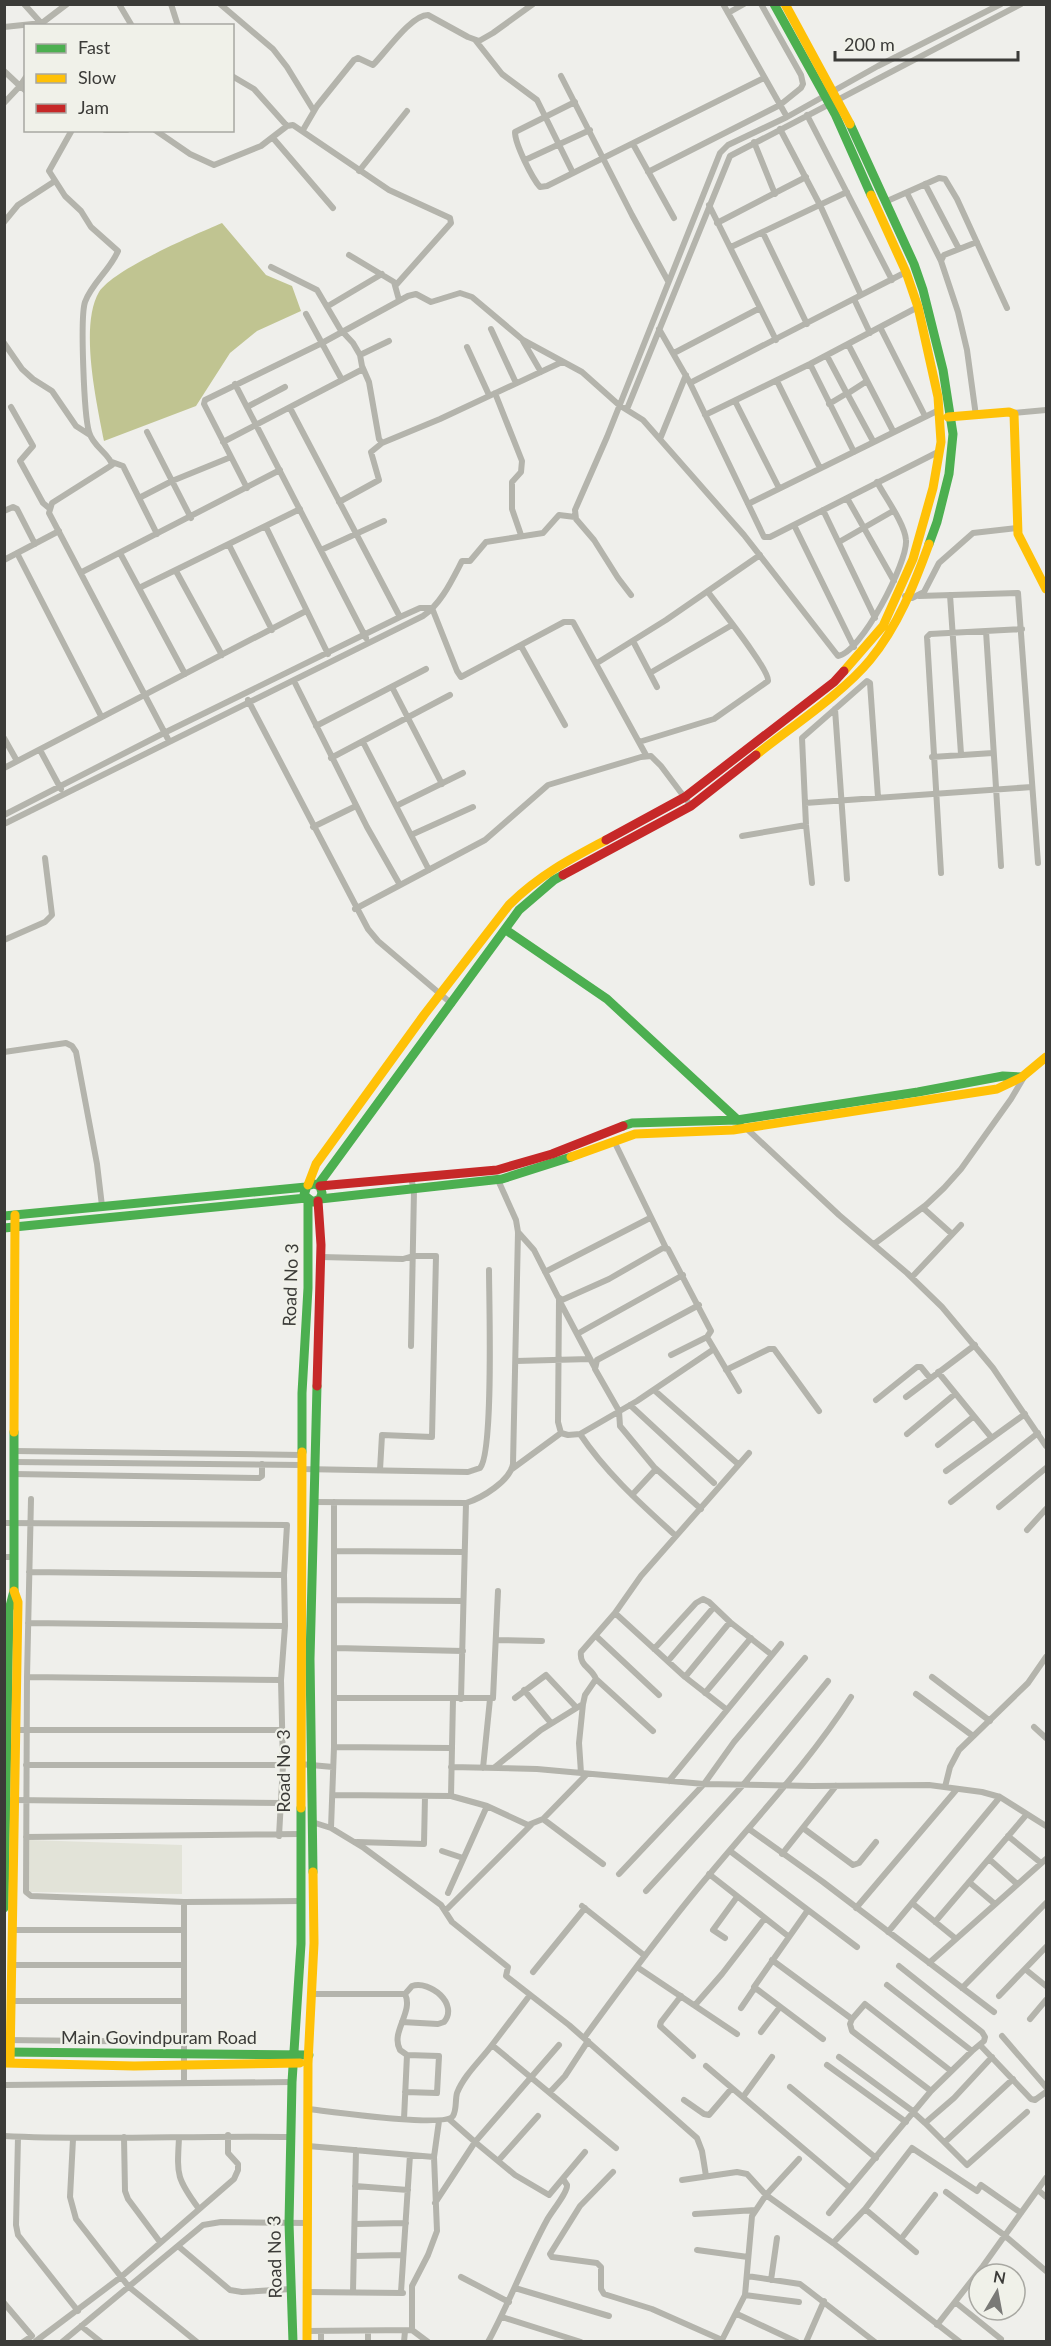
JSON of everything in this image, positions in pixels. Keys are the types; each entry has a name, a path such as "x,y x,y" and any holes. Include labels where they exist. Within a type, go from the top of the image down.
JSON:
{"street":[{"path":"24,4 43,24 67,4"},
{"path":"119,4 131,24"},
{"path":"171,4 177,24"},
{"path":"220,4 273,49 314,111"},
{"path":"476,41 488,37 524,7 533,4"},
{"path":"723,4 787,117"},
{"path":"728,13 744,4"},
{"path":"648,172 780,105 801,88 803,80 760,4"},
{"path":"313,1193 519,910 554,880 691,806 838,690 877,651 894,626 908,598 930,542 944,498 953,443 952,417 934,330 923,290 914,264 850,123 831,97 774,4"},
{"path":"313,1193 316,1164 424,1015 494,924 524,890 553,868 685,797 841,675 881,629 899,592 921,534 940,451 940,414 918,307 906,272 831,97 785,4"},
{"path":"627,409 730,156 807,115 878,66 1001,4"},
{"path":"631,595 597,543 575,517 574,510 595,466 720,153 728,145 1022,4"},
{"path":"303,130 314,111 354,60 357,58 374,64 404,31 422,15 428,15 476,41 502,74 537,100 573,173"},
{"path":"4,27 24,25"},
{"path":"4,71 23,88 4,103"},
{"path":"561,76 668,281"},
{"path":"234,77 254,89 287,126"},
{"path":"575,102 515,132 515,138 525,160 540,187 605,158 764,78"},
{"path":"359,171 407,111"},
{"path":"807,115 892,280"},
{"path":"158,132 190,154 212,165 253,150 287,126 293,125 396,194 447,215 452,220 396,285"},
{"path":"780,129 820,205 861,295"},
{"path":"525,160 590,130"},
{"path":"71,132 49,169 65,196 81,212 91,227 117,251 110,267 89,295 84,306 84,364 90,435"},
{"path":"273,138 333,208"},
{"path":"754,142 776,194"},
{"path":"633,144 674,218"},
{"path":"717,223 806,177"},
{"path":"885,202 939,178 948,181 1007,308"},
{"path":"4,222 18,205 55,181"},
{"path":"925,184 959,249"},
{"path":"731,247 847,192"},
{"path":"907,193 941,261 958,312 972,371 976,416"},
{"path":"709,205 776,340"},
{"path":"763,233 807,324"},
{"path":"941,261 944,255 977,242"},
{"path":"349,255 392,280 396,285 399,300"},
{"path":"271,267 315,288 343,332 351,340 360,355 369,382 379,439 382,443"},
{"path":"690,383 906,272"},
{"path":"328,306 382,274"},
{"path":"247,488 204,402 207,398 322,343 413,294 431,302 464,293 481,303 504,326 523,340 585,375 619,405 643,420 731,519 835,654 841,656 854,647 875,618 893,580 906,541 904,531 877,482"},
{"path":"854,299 870,333"},
{"path":"705,416 827,356 918,307"},
{"path":"674,353 760,308"},
{"path":"306,314 342,380"},
{"path":"880,327 925,416"},
{"path":"491,329 516,383"},
{"path":"659,329 686,375 764,537 767,538 794,525 940,451"},
{"path":"523,340 541,372"},
{"path":"360,355 389,341"},
{"path":"848,344 893,431"},
{"path":"5,345 22,369 52,391 76,426 90,435 98,448 112,462 123,466 157,534"},
{"path":"467,347 492,394 522,461 521,472 512,482 512,509 521,536"},
{"path":"827,356 873,441"},
{"path":"339,502 379,480 371,452 382,443 562,362"},
{"path":"810,364 854,452"},
{"path":"223,442 363,369"},
{"path":"660,439 686,375"},
{"path":"777,381 820,468"},
{"path":"829,404 867,381"},
{"path":"235,384 369,644"},
{"path":"247,407 285,387"},
{"path":"735,401 779,489"},
{"path":"11,407 33,446 20,461 43,503 49,508 52,518 146,693 169,741"},
{"path":"290,408 354,534 400,617"},
{"path":"748,504 925,416 940,414 952,417 976,416 1047,410"},
{"path":"1013,413 1017,528 1020,540 1047,589"},
{"path":"147,432 191,518"},
{"path":"139,498 172,481 231,457"},
{"path":"49,508 63,495 108,469 112,462"},
{"path":"82,572 191,518 280,470"},
{"path":"848,498 899,592 908,598 1017,592 1022,629 1038,863"},
{"path":"4,511 13,507 17,509 35,544"},
{"path":"139,588 229,546 300,509"},
{"path":"824,510 875,618"},
{"path":"839,542 893,511"},
{"path":"4,824 423,616 432,608 451,582 462,561 470,561 486,542 543,533 559,515 575,517"},
{"path":"321,550 384,521"},
{"path":"794,525 854,647"},
{"path":"266,527 328,654"},
{"path":"919,596 926,590 939,563 969,536 980,531 1017,528"},
{"path":"4,560 59,531"},
{"path":"229,546 272,630"},
{"path":"17,553 101,716"},
{"path":"120,553 185,675"},
{"path":"597,663 708,592 760,555"},
{"path":"176,571 222,655"},
{"path":"639,742 714,719 768,681 768,673 708,592"},
{"path":"950,595 961,754"},
{"path":"4,815 165,732 400,617 420,608 432,608"},
{"path":"432,608 461,677 570,621 576,625 646,755 655,759 691,806"},
{"path":"4,768 306,611"},
{"path":"650,673 732,625"},
{"path":"941,873 932,756 927,637 930,634 1022,629"},
{"path":"986,631 1001,866"},
{"path":"633,641 657,687"},
{"path":"521,646 565,725"},
{"path":"316,726 426,669"},
{"path":"294,681 331,758 400,885"},
{"path":"812,883 806,825 802,738 865,682 870,682 878,797"},
{"path":"392,687 442,784"},
{"path":"245,694 355,909 378,941 452,1004"},
{"path":"331,758 450,696"},
{"path":"835,709 847,879"},
{"path":"4,738 17,761"},
{"path":"363,742 429,870"},
{"path":"40,750 63,794"},
{"path":"932,756 993,753"},
{"path":"355,909 485,840 548,785 646,755"},
{"path":"396,806 463,773"},
{"path":"805,803 1032,787"},
{"path":"313,827 356,806"},
{"path":"411,835 473,807"},
{"path":"742,836 806,825"},
{"path":"4,940 45,922 52,915 45,858"},
{"path":"494,924 560,965 607,999 839,1215 912,1277 975,1345 1047,1446"},
{"path":"4,1052 66,1044 72,1046 76,1052 102,1206"},
{"path":"4,1216 102,1206 313,1193 414,1190 498,1180 535,1170 639,1133 746,1128 997,1089 1024,1075 1047,1057"},
{"path":"4,1228 313,1193 506,1168 552,1154 632,1123 737,1120 918,1092 1003,1076 1024,1075"},
{"path":"874,1244 938,1195 961,1169 1011,1100 1024,1075"},
{"path":"614,1142 650,1218 711,1329 707,1337 671,1355"},
{"path":"411,1179 414,1190 411,1346"},
{"path":"498,1180 516,1220 518,1232 512,1469"},
{"name":"Road No 3","path":"307,2342 308,2109 314,1943 310,1659 321,1257 313,1193"},
{"name":"Road No 3","path":"293,2342 289,2223 292,2082 301,1944 302,1393 313,1193"},
{"path":"923,1208 952,1234"},
{"name":"Main Govindpuram Road","path":"15,1215 15,1392 10,1426 14,1474 9,1490 11,1606 7,1781 10,1800 12,1930 7,2063 185,2066 294,2059"},
{"path":"545,1272 650,1218"},
{"path":"912,1277 961,1225"},
{"path":"518,1232 534,1250 618,1411 620,1426 656,1468 701,1509"},
{"path":"559,1299 566,1299 586,1290 666,1248"},
{"path":"321,1257 403,1259 413,1256 436,1256 432,1437 382,1435 380,1470"},
{"path":"12,1457 80,1452 301,1463 315,1468 468,1472 475,1470 483,1464 489,1384 489,1270"},
{"path":"579,1333 683,1275"},
{"path":"4,1290 15,1289"},
{"path":"559,1299 558,1422 561,1432"},
{"path":"595,1369 597,1360 699,1305"},
{"path":"4,1322 15,1322"},
{"path":"707,1337 739,1391"},
{"path":"906,1397 975,1345"},
{"path":"561,1432 568,1435 580,1434 654,1390 714,1348"},
{"path":"726,1370 769,1349 774,1349 819,1411"},
{"path":"4,1359 15,1359"},
{"path":"516,1361 590,1359"},
{"path":"876,1400 917,1367 921,1367 930,1378"},
{"path":"938,1372 991,1437"},
{"path":"654,1390 738,1464"},
{"path":"4,1392 15,1392"},
{"path":"907,1434 955,1394"},
{"path":"630,1405 714,1483"},
{"path":"946,1470 1025,1414"},
{"path":"938,1445 973,1417"},
{"path":"314,1502 466,1503 506,1478 512,1469 561,1432"},
{"path":"951,1502 1038,1433"},
{"path":"580,1434 595,1456 676,1536"},
{"path":"80,1452 81,1463"},
{"path":"652,1731 596,1679 583,1665 580,1656 641,1576 750,1453"},
{"path":"12,1457 81,1463 301,1463"},
{"path":"130,1463 130,1476"},
{"path":"14,1474 259,1478 262,1476 262,1464"},
{"path":"632,1495 656,1468"},
{"path":"999,1507 1047,1468"},
{"path":"31,1499 26,1765 26,1892 28,1895 184,1902 301,1901"},
{"path":"331,1828 335,1648 334,1502"},
{"path":"461,1699 466,1503"},
{"path":"1027,1530 1047,1509"},
{"path":"9,1523 287,1525 284,1575 285,1626 281,1680 283,1765 279,1836"},
{"path":"301,1526 314,1526"},
{"path":"334,1551 464,1552"},
{"path":"30,1572 284,1575"},
{"path":"483,1768 490,1699 494,1696 498,1591"},
{"path":"335,1600 463,1601"},
{"path":"654,1649 699,1600 709,1602 772,1655"},
{"name":"Main Govindpuram Road","path":"9,1735 6,1670 11,1606"},
{"path":"668,1661 714,1607"},
{"path":"615,1613 685,1677 726,1709"},
{"path":"685,1677 730,1622"},
{"path":"28,1623 285,1626"},
{"path":"596,1636 659,1695"},
{"path":"705,1693 750,1638"},
{"path":"496,1640 542,1641"},
{"path":"669,1781 781,1644"},
{"path":"335,1648 463,1651"},
{"path":"945,1787 954,1757 1028,1683 1047,1657"},
{"path":"619,1874 704,1784 734,1742 805,1658"},
{"path":"515,1698 546,1675 580,1706"},
{"path":"27,1677 281,1680"},
{"path":"932,1677 990,1721"},
{"path":"584,1773 579,1743 580,1706 596,1679"},
{"path":"646,1892 742,1785 828,1681"},
{"path":"524,1690 551,1723"},
{"path":"916,1694 973,1736"},
{"path":"550,2092 565,2076 586,2040 637,1966 709,1874 785,1786 834,1724 851,1697"},
{"path":"334,1698 490,1699"},
{"path":"451,1796 453,1699"},
{"path":"494,1768 551,1723 580,1706"},
{"path":"1034,1727 1047,1738"},
{"path":"9,1735 28,1731 282,1730"},
{"path":"334,1747 451,1748"},
{"path":"300,1764 333,1767"},
{"path":"26,1765 283,1765"},
{"path":"451,1767 584,1773 704,1784 929,1785 1000,1797 1047,1826"},
{"path":"446,1910 531,1825 543,1819 584,1773"},
{"path":"782,1854 836,1786"},
{"path":"856,1908 957,1789"},
{"path":"333,1795 451,1796 488,1806 531,1825"},
{"path":"357,1842 424,1844 425,1796"},
{"path":"888,1932 1000,1797"},
{"path":"10,1800 282,1803"},
{"name":"Main Govindpuram Road","path":"4,1908 10,1800"},
{"path":"448,1893 488,1806"},
{"path":"935,1922 1027,1814"},
{"path":"543,1819 603,1864"},
{"path":"312,1822 331,1828 357,1842 446,1910 452,1922 508,1967 506,1977 586,2040 697,2138 702,2151 706,2176"},
{"path":"803,1828 853,1865 859,1863 876,1842"},
{"path":"748,1829 994,2012"},
{"path":"26,1837 311,1834"},
{"path":"929,1963 1044,1861 1008,1836"},
{"path":"442,1851 463,1858"},
{"path":"730,1851 857,1947"},
{"path":"989,1859 1017,1884"},
{"path":"709,1874 788,1936"},
{"path":"969,1882 995,1904"},
{"path":"725,1938 713,1929 737,1896"},
{"path":"184,1902 186,2055 184,2083"},
{"path":"912,1903 955,1938"},
{"path":"962,1988 1047,1903"},
{"path":"534,1972 584,1907 645,1956"},
{"path":"741,2008 756,1982 808,1910"},
{"path":"694,2005 722,1974 765,1918"},
{"path":"12,1930 184,1930"},
{"path":"999,1996 1047,1947"},
{"path":"772,1960 852,2019"},
{"path":"11,1965 184,1965"},
{"path":"637,1966 737,2034"},
{"path":"829,2213 932,2091 984,2041 985,2037 982,2032 899,1966"},
{"path":"1025,1969 1047,1986"},
{"path":"312,1994 405,1994 412,1986 422,1985 445,1999 448,2004 447,2018 438,2024 402,2022"},
{"path":"887,1985 972,2051"},
{"path":"754,1989 823,2039"},
{"path":"405,1994 407,1998 396,2040 400,2050 407,2055 439,2056 437,2092 405,2092"},
{"path":"308,2109 404,2119 439,2121 449,2119 454,2114 457,2094 464,2081 530,1995"},
{"path":"681,1996 660,2026 693,2056"},
{"path":"1030,2019 1047,2000"},
{"path":"11,2001 184,2001"},
{"path":"932,2091 852,2031 850,2024 852,2019 865,2004 951,2071"},
{"path":"761,2032 780,2007"},
{"path":"1002,2036 1047,2087"},
{"path":"7,2040 185,2042"},
{"path":"492,2044 616,2148"},
{"path":"980,2044 1032,2100 1047,2092"},
{"path":"435,2204 475,2142 559,2045"},
{"name":"Main Govindpuram Road","path":"7,2053 309,2059"},
{"path":"404,2119 407,2055"},
{"path":"743,2097 772,2057"},
{"path":"925,2123 954,2098 992,2057"},
{"path":"839,2058 914,2113 967,2165 1028,2112"},
{"path":"828,2065 906,2122"},
{"path":"706,2067 850,2188"},
{"path":"945,2142 1012,2079"},
{"path":"4,2085 292,2082"},
{"path":"790,2087 876,2158"},
{"path":"684,2100 709,2115 732,2088"},
{"path":"498,2161 538,2116"},
{"path":"449,2119 515,2175 549,2195 585,2152"},
{"path":"404,2342 408,2331 412,2286 435,2238 437,2228 434,2157 439,2121"},
{"path":"4,2136 73,2139 291,2137"},
{"path":"23,2342 34,2340 78,2311 121,2277 236,2176 238,2164 228,2153 228,2136"},
{"path":"18,2137 16,2225 18,2235 78,2311"},
{"path":"124,2138 125,2192 160,2242"},
{"path":"179,2138 177,2171 179,2179 199,2209"},
{"path":"73,2139 70,2197 72,2210 80,2226 129,2287 197,2342"},
{"path":"308,2146 434,2157"},
{"path":"833,2243 866,2209 912,2148 977,2191 981,2185 1021,2213"},
{"path":"353,2292 356,2150"},
{"path":"400,2292 410,2155"},
{"path":"613,2172 580,2206 550,2254 552,2257 597,2263 601,2267 601,2289 604,2294 652,2309 722,2341 745,2295 752,2216 766,2195 799,2159"},
{"path":"682,2180 743,2172 766,2195 833,2243 960,2342"},
{"path":"937,2325 1047,2178"},
{"path":"488,2342 543,2229 568,2188 563,2179"},
{"path":"355,2186 408,2190"},
{"path":"1038,2190 1047,2198"},
{"path":"946,2192 1004,2235 1047,2271"},
{"path":"901,2239 934,2195"},
{"path":"866,2209 916,2252"},
{"path":"695,2214 755,2210"},
{"path":"62,2342 208,2223 308,2223"},
{"path":"355,2224 406,2223"},
{"path":"771,2280 777,2238"},
{"path":"178,2246 230,2290 242,2292 291,2289"},
{"path":"697,2250 748,2257"},
{"path":"354,2256 404,2255"},
{"path":"747,2276 800,2284 875,2342"},
{"path":"461,2277 509,2302"},
{"path":"515,2288 609,2316"},
{"path":"308,2292 411,2293"},
{"path":"745,2295 798,2302"},
{"path":"806,2342 824,2301"},
{"path":"955,2302 1001,2339"},
{"path":"4,2303 34,2340"},
{"path":"736,2314 758,2322 797,2342"},
{"path":"502,2317 581,2342"},
{"path":"81,2326 101,2342"},
{"path":"307,2331 408,2331 428,2342"},
{"path":"321,2331 321,2342"},
{"path":"368,2331 368,2342"}],"shaded area":[{"path":"222,223 266,275 292,286 301,311 257,331 230,353 196,406 104,441 94,387 90,344 90,324 99,292 107,283 137,263"},
{"path":"29,1840 182,1845 182,1894 29,1892"}],"traffic: fast":[{"path":"774,4 835,114 871,195"},
{"path":"850,124 914,264 923,290 943,370 953,434 949,474 929,544"},
{"path":"318,1185 519,910 563,875"},
{"path":"506,930 607,999 740,1122"},
{"path":"623,1126 632,1123 737,1120 918,1092 1003,1076 1022,1077"},
{"path":"320,1199 322,1193 320,1186 314,1184 307,1186 304,1195 313,1202 320,1199 502,1179 571,1157"},
{"path":"4,1216 306,1187"},
{"path":"4,1228 306,1198"},
{"path":"302,1452 302,1393 308,1288 308,1200"},
{"path":"313,1872 310,1659 317,1386"},
{"path":"4,1908 9,1610 14,1591 14,1432"},
{"path":"293,2342 289,2223 292,2082 301,1944 301,1808"},
{"path":"4,2052 309,2055"}],"traffic: slow":[{"path":"785,4 850,124"},
{"path":"844,671 883,626 913,559 933,488 941,442 938,397 918,307 906,272 871,195"},
{"path":"948,417 1009,412 1014,414 1018,534 1046,589"},
{"path":"756,755 846,685 870,660 897,619 929,544"},
{"path":"308,1185 316,1164 424,1015 509,905 543,877 606,840"},
{"path":"571,1157 635,1134 733,1130 997,1089 1022,1077 1046,1057"},
{"path":"14,1432 15,1215"},
{"path":"301,1808 302,1452"},
{"path":"10,2063 18,1602 14,1591"},
{"path":"307,2342 308,2063 314,1943 313,1872"},
{"path":"5,2063 134,2066 300,2063"}],"traffic: jam":[{"path":"606,840 685,797 834,682 844,671"},
{"path":"563,875 691,806 756,755"},
{"path":"320,1186 497,1170 552,1154 623,1126"},
{"path":"317,1386 321,1245 318,1201"}]}
